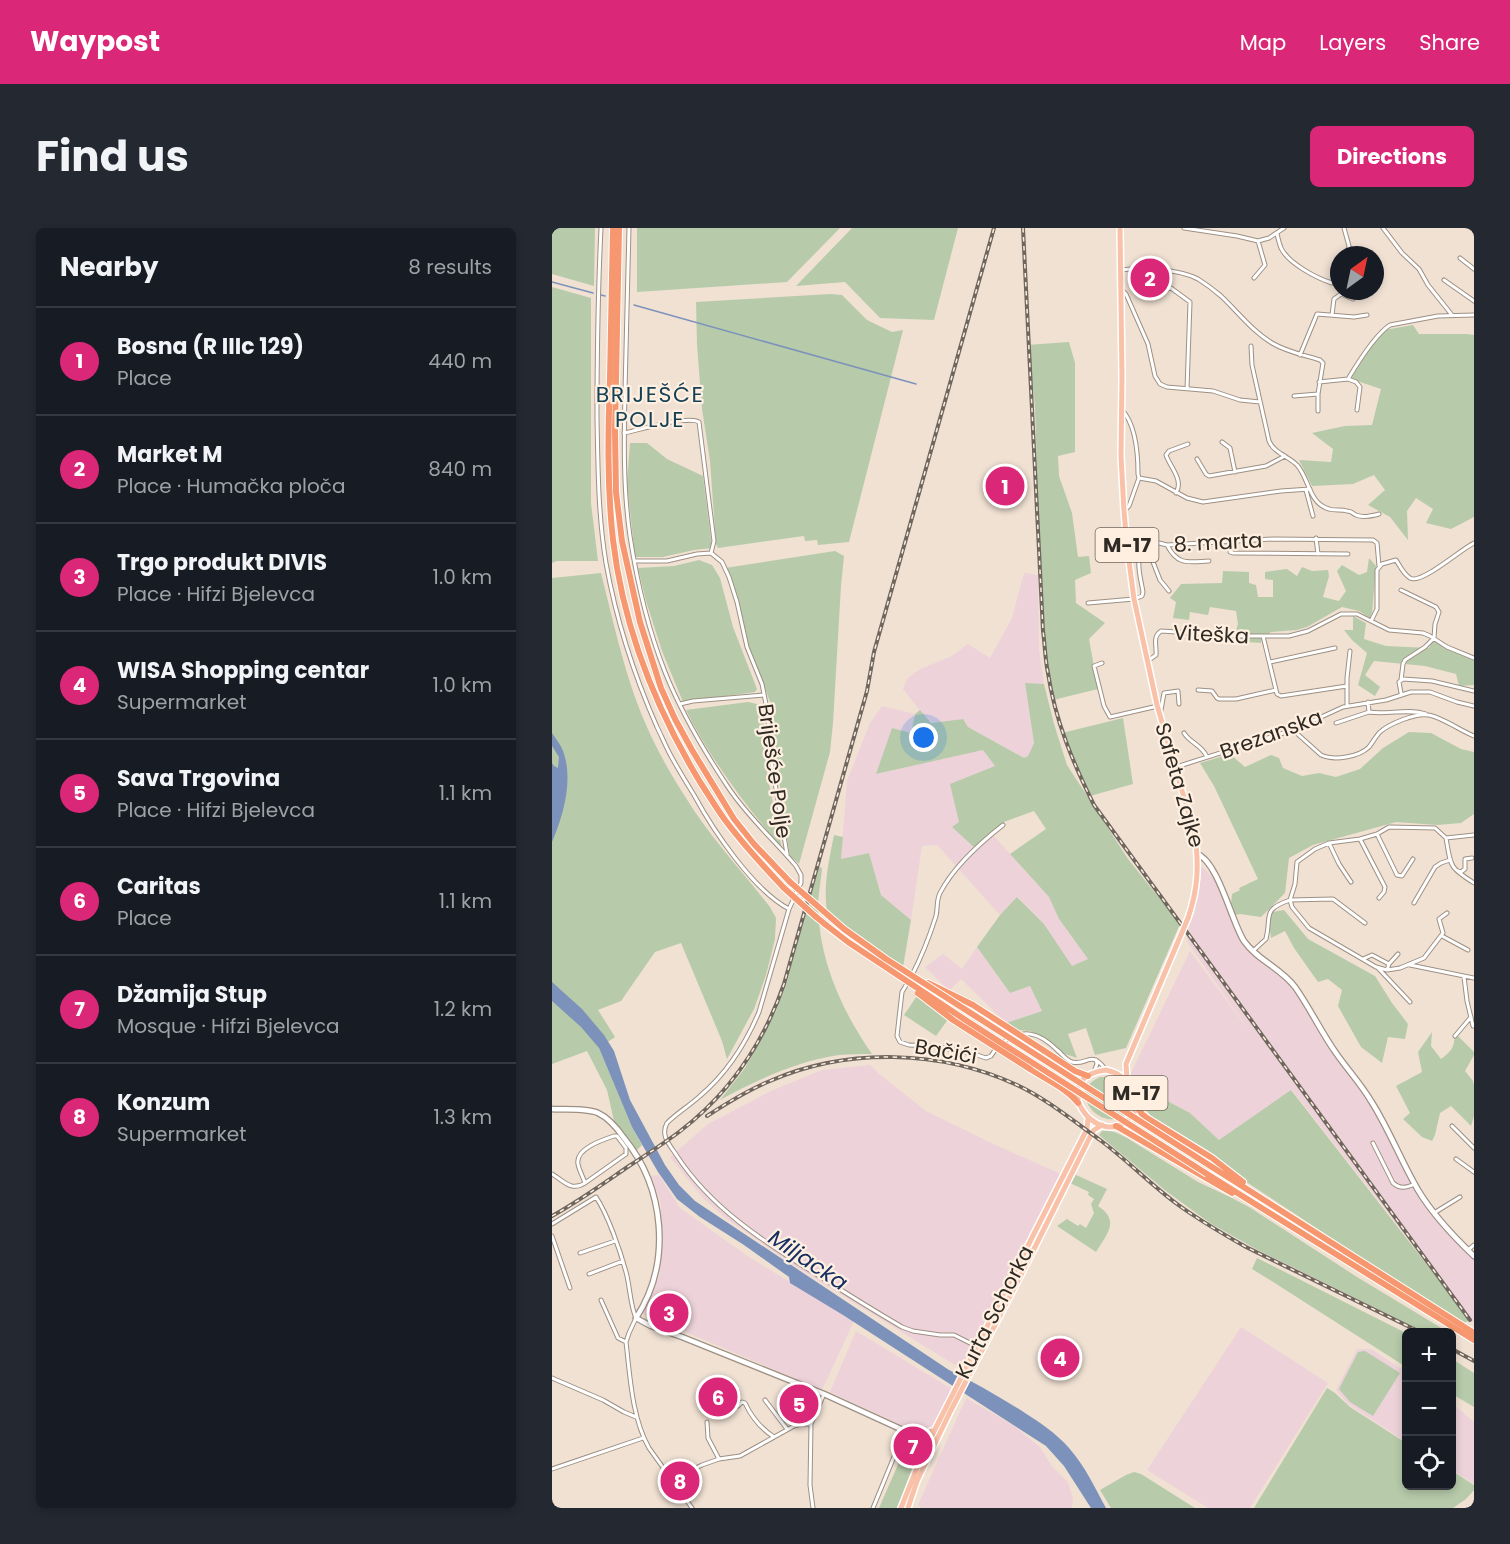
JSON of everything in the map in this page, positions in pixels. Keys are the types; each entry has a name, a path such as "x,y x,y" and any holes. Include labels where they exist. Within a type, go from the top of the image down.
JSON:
{"highway":[{"path":"613,228 608,427 609,500 617,566 632,631 644,667 663,712 692,768 724,819 753,855 784,888 843,941 953,1020 1063,1089 1078,1103"},
{"path":"619,228 615,431 616,492 622,541 640,622 661,688 692,750 734,819 790,882 844,929 886,959 1474,1333"},
{"path":"826,925 970,1023 1474,1340"},
{"path":"918,979 973,1005 1075,1071 1091,1074"},
{"path":"1136,1105 1147,1118 1212,1158 1242,1182 1371,1267"},
{"path":"1116,1126 1321,1245"}],"main road":[{"name":"Safeta Zajke","path":"1120,228 1121,456 1124,511 1134,599 1160,715 1193,827 1197,854 1206,860 1212,870 1225,895 1241,936 1253,951 1283,974 1294,986 1335,1052 1370,1099 1415,1184 1434,1213 1474,1256"},
{"name":"M-17","path":"1127,1079 1125,1064 1195,897 1197,854"},
{"name":"M-17","path":"1113,1072 1125,1064"},
{"name":"M-17","path":"1106,1070 1127,1079 1135,1090 1136,1105 1132,1115 1116,1126 1101,1125 1088,1118 1078,1103 1078,1091 1083,1080 1091,1074 1106,1070"},
{"path":"552,1109 593,1112 603,1116 629,1143 647,1175 656,1205 660,1246 653,1285 649,1297 636,1318 646,1324 824,1394 905,1430 916,1436 923,1444 922,1453"},
{"name":"Kurta Schorka","path":"968,1370 976,1346 1087,1129 1088,1118"},
{"name":"Kurta Schorka","path":"908,1508 917,1481 957,1391 1024,1269 1089,1139 1094,1130 1101,1125"},
{"name":"Kurta Schorka","path":"902,1508 922,1453 934,1428 957,1391"},
{"path":"916,1436 923,1436 934,1428"}],"street":[{"path":"601,228 598,293 599,506 606,564 618,616 639,684 651,712 671,756 704,814 750,875 771,897 789,909"},
{"name":"Briješće Polje","path":"629,228 624,433 627,506 634,561 646,614 665,672 695,733 729,788 787,856"},
{"path":"1185,228 1258,241 1277,234 1284,228"},
{"path":"1344,228 1349,246"},
{"path":"1383,228 1402,253 1419,269 1428,285 1452,315"},
{"path":"1277,234 1282,250 1298,265 1316,278 1330,282"},
{"path":"1254,278 1265,265 1258,241"},
{"path":"1460,258 1474,269"},
{"path":"1121,270 1135,268 1160,270 1197,279 1220,296 1263,337 1278,347 1322,361 1318,411"},
{"path":"1444,280 1474,301"},
{"path":"1163,290 1171,288 1190,302 1187,389"},
{"path":"1121,289 1126,294 1148,344 1156,380 1167,387 1213,391 1240,400 1260,402"},
{"path":"1332,315 1334,300"},
{"path":"1300,355 1316,315 1354,317 1367,315"},
{"path":"1348,380 1384,328 1438,316 1474,315"},
{"path":"1251,346 1252,364 1271,445 1300,470 1308,490 1313,516"},
{"path":"1319,382 1348,380 1356,382 1360,387 1357,410"},
{"path":"1294,396 1318,394"},
{"path":"1121,409 1128,418 1133,435 1138,455 1139,478 1130,506 1124,511"},
{"path":"624,433 695,419 699,422 714,541 711,554 697,554 667,561 634,561"},
{"path":"1222,442 1230,448 1234,472"},
{"path":"1176,493 1179,483 1166,455 1169,451 1188,444"},
{"path":"1197,459 1209,476 1269,465 1285,456"},
{"path":"1139,478 1156,481 1187,498 1203,502 1281,490 1308,490"},
{"path":"1308,490 1320,505 1328,509 1347,511 1362,517 1379,514"},
{"path":"1316,538 1318,554"},
{"name":"8. marta","path":"1134,599 1143,594 1138,560 1141,551 1151,541 1167,545 1316,538 1375,540 1379,566"},
{"path":"1230,541 1230,552 1233,553 1348,554"},
{"path":"1371,621 1377,609 1377,570 1379,566 1398,561 1406,575 1415,580 1434,571 1474,543"},
{"path":"1146,544 1160,580 1169,591"},
{"path":"1167,545 1180,561 1209,561"},
{"name":"Briješće Polje","path":"711,554 722,562 729,577 747,647 765,695 772,765 787,856"},
{"path":"1401,590 1438,610 1434,638 1403,664 1399,682 1402,694"},
{"path":"1088,603 1134,599"},
{"name":"Viteška","path":"1147,661 1156,655 1155,640 1161,631 1240,636 1288,636 1308,631 1345,613 1357,614 1389,630 1422,633 1446,647 1474,658"},
{"name":"Viteška","path":"1263,636 1276,690"},
{"path":"1270,662 1335,648"},
{"path":"1347,705 1350,651"},
{"path":"1102,663 1094,666 1104,706 1110,717 1158,706"},
{"path":"1401,680 1432,681 1474,691"},
{"path":"1198,690 1212,691 1219,699 1236,699 1276,690 1281,696 1347,686"},
{"path":"1160,715 1164,693 1178,691 1179,704"},
{"name":"Brezanska","path":"1174,767 1293,730 1347,705 1386,700 1402,694 1423,691 1474,706"},
{"path":"679,704 693,700 753,694 765,695"},
{"path":"1368,702 1369,712"},
{"name":"Brezanska","path":"1336,723 1369,712 1413,711 1452,724 1474,736"},
{"path":"1293,730 1321,755 1338,758 1365,750 1388,726 1409,718 1428,715"},
{"path":"1184,733 1190,741 1203,750 1207,757"},
{"name":"Bačići","path":"1003,825 974,851 942,890 937,902 936,917 916,967 902,992 898,1040 903,1043 933,1046 986,1058 992,1056 1000,1044 1013,1035 1027,1032 1054,1046 1070,1061 1075,1063 1088,1059 1095,1060"},
{"path":"1410,1002 1376,967 1309,928 1292,907 1290,900 1295,884 1297,862 1315,849 1329,843 1377,834 1389,827 1435,828 1446,838 1453,867 1474,883"},
{"path":"1377,834 1397,875 1402,876 1413,859"},
{"path":"1446,838 1474,835"},
{"path":"1360,838 1385,887 1379,898"},
{"path":"1329,843 1351,882"},
{"path":"787,856 800,872 801,879 789,909 759,1012 732,1060 712,1085 667,1124 664,1137 684,1167 716,1202 740,1223 785,1255 902,1327 914,1331 954,1335 976,1346"},
{"path":"1456,871 1464,870 1466,868 1465,859 1472,858"},
{"path":"1414,903 1435,867 1450,860"},
{"path":"1253,951 1266,939 1268,915 1272,909 1290,900 1333,899 1365,922"},
{"path":"1376,967 1387,970 1400,968 1424,958 1442,936 1443,931 1439,919 1448,914"},
{"path":"1442,936 1468,950"},
{"path":"1387,970 1398,954"},
{"path":"1363,959 1372,955 1389,964"},
{"path":"1408,965 1474,978"},
{"path":"1464,977 1473,1026"},
{"path":"1455,1036 1471,1017"},
{"path":"1095,1060 1106,1070"},
{"path":"1091,1074 1097,1064 1095,1060"},
{"path":"1452,1126 1474,1148"},
{"path":"552,1173 573,1187 580,1186 585,1183 626,1154 626,1148 617,1136 608,1138 580,1154 578,1163 585,1183"},
{"path":"1373,1143 1393,1183 1405,1188 1415,1184"},
{"path":"1456,1159 1474,1172"},
{"path":"552,1224 596,1197 609,1222 626,1270 636,1318 626,1342 636,1417 649,1448 692,1508"},
{"path":"1434,1213 1460,1197"},
{"path":"552,1236 570,1288"},
{"path":"580,1253 615,1241"},
{"path":"1468,1250 1474,1245"},
{"path":"589,1274 622,1261"},
{"path":"601,1300 615,1332 621,1340 626,1342"},
{"path":"552,1378 636,1417"},
{"path":"813,1508 810,1485 811,1424 824,1394"},
{"path":"765,1400 786,1430"},
{"path":"738,1406 742,1402 745,1403 756,1422 774,1437"},
{"path":"707,1422 708,1438 719,1459"},
{"path":"672,1480 719,1459 740,1456 786,1430 801,1424 811,1424"},
{"path":"873,1508 905,1430"},
{"path":"552,1469 644,1438"}],"shaded area":[{"path":"1024,573 1038,575 1039,649 1044,684 1025,684 1034,743 1028,756 1024,758 968,727 963,719 930,723 903,689 907,679 914,673 952,656 968,644 990,658 1012,618"},
{"path":"882,706 915,714 911,734 892,728 877,774 983,749 995,766 959,822 953,826 991,833 1049,897 1059,919 1088,959 1072,966 1044,924 1018,897 1000,915 937,845 922,846 911,920 881,895 869,853 841,860 847,781 870,723"},
{"path":"1199,863 1220,886 1245,942 1283,974 1370,1099 1417,1187 1434,1213 1474,1255 1474,1323 1292,1090 1219,1140 1190,1113 1139,1086 1130,1075 1190,951 1250,1032 1188,943 1186,932 1195,912"},
{"path":"977,947 1010,993 1030,986 1042,1011 1006,1023 961,979 949,991 925,967 943,954 962,969"},
{"path":"870,1065 926,1111 1063,1175 963,1370 793,1265 724,1217 702,1197 670,1157 708,1124 773,1090 822,1070"},
{"path":"659,1175 680,1208 749,1257 854,1321 822,1390 643,1314 660,1274 661,1203 651,1176"},
{"path":"1241,1327 1328,1383 1250,1508 1208,1508 1147,1470"},
{"path":"856,1331 952,1389 931,1431 916,1432 830,1392"},
{"path":"1357,1349 1371,1349 1402,1369 1402,1439 1348,1404 1336,1390"},
{"path":"966,1398 1013,1425 1040,1447 1051,1465 1068,1482 1073,1499 1072,1508 921,1508 918,1505"},
{"path":"1456,1406 1474,1422 1474,1484 1456,1473"}],"green space":[{"path":"552,228 595,228 594,286 552,274"},
{"path":"637,228 840,228 787,282 637,292"},
{"path":"852,228 958,228 934,320 880,318 845,282 796,286"},
{"path":"552,287 591,298 591,503 598,561 552,563"},
{"path":"842,295 867,320 892,332 903,330 849,542 818,545 817,540 805,541 804,536 718,548 710,461 702,409 696,302"},
{"path":"1413,325 1419,334 1474,335 1474,517 1451,529 1426,523 1433,509 1416,498 1407,511 1408,540 1390,517 1368,505 1385,490 1374,475 1353,484 1312,486 1299,460 1331,462 1333,449 1312,433 1345,426 1372,425 1381,389 1351,379 1384,330"},
{"path":"1069,342 1075,363 1075,452 1058,456 1059,476 1072,513 1078,557 1089,556 1091,573 1075,580 1076,603 1105,623 1089,639 1098,689 1053,700 1040,591 1035,408 1027,345"},
{"path":"630,443 647,443 667,459 703,476 712,548 663,557 635,557 627,483"},
{"path":"835,551 844,556 830,752 799,864 790,856 782,795 775,764 773,711 747,642 725,568"},
{"path":"1369,558 1376,566 1370,618 1359,611 1342,607 1307,627 1271,632 1261,643 1233,641 1238,624 1236,611 1210,607 1208,615 1190,612 1189,620 1173,618 1176,602 1170,598 1181,584 1222,583 1223,571 1249,572 1249,583 1256,585 1258,597 1273,597 1273,580 1265,579 1265,572 1287,569 1297,576 1302,567 1312,571 1328,570 1329,576 1323,597 1339,601 1346,591 1337,571 1342,565 1359,575 1367,572"},
{"path":"699,560 712,565 720,578 733,627 757,689 755,692 683,702 662,651 638,568 674,566"},
{"path":"601,573 629,679 656,746 695,812 770,907 776,918 775,939 766,975 754,1009 727,1059 722,1041 681,943 655,952 621,1001 598,1010 615,1037 599,1048 632,1127 642,1145 635,1152 614,1121 607,1090 587,1051 552,1064 552,578"},
{"path":"1353,616 1366,623 1364,639 1386,646 1429,648 1433,639 1444,648 1474,660 1474,685 1459,686 1456,674 1425,666 1374,661 1365,675 1380,687 1375,696 1358,685 1367,653 1344,630 1353,630"},
{"path":"1025,683 1044,684 1067,765 1128,859 1180,924 1126,1048 1095,1055 1086,1028 1068,1034 1077,1058 1065,1054 1039,1035 1030,1031 1017,1030 1006,1023 1042,1011 1030,986 1010,993 977,947 1000,915 1017,897 1044,924 1072,966 1088,959 1059,919 1049,897 1010,854 1046,829 1034,811 1004,822 976,849 952,827 959,822 950,784 995,766 983,750 876,774 892,728 911,733 915,714 920,710 931,723 963,719 968,727 1024,758 1028,756 1034,743"},
{"path":"748,702 763,708 766,767 782,849 718,765 686,710"},
{"path":"1123,718 1133,784 1090,796 1062,733"},
{"path":"1409,732 1431,733 1461,749 1474,752 1474,814 1461,823 1437,825 1396,822 1313,845 1289,858 1285,893 1261,917 1235,915 1231,904 1232,894 1258,879 1214,786 1200,763 1230,754 1245,767 1271,755 1279,758 1283,768 1302,776 1319,773 1336,777 1360,769 1383,748"},
{"path":"834,835 843,837 841,859 869,853 881,895 911,920 903,967 827,912 826,883"},
{"path":"819,867 822,868 818,909 828,967 851,1021 872,1054 839,1055 808,1062 763,1079 720,1100 745,1068 776,1011 787,982 797,939"},
{"path":"1284,910 1308,939 1375,976 1408,1024 1405,1039 1388,1037 1382,1063 1361,1047 1338,1006 1342,990 1328,979 1318,982 1285,931 1271,938 1269,923 1273,912"},
{"path":"917,996 949,1018 936,1036 904,1015"},
{"path":"1432,1032 1431,1046 1441,1059 1452,1048 1455,1033 1474,1052 1465,1071 1474,1085 1474,1116 1471,1126 1451,1106 1440,1113 1432,1141 1422,1137 1403,1119 1410,1113 1396,1086 1422,1072 1418,1052"},
{"path":"1100,1077 1114,1078 1128,1088 1132,1104 1126,1114 1117,1119 1107,1119 1098,1115 1087,1101 1086,1092 1090,1084"},
{"path":"1291,1090 1470,1320 1462,1324 1245,1181 1207,1150 1151,1116 1142,1101 1146,1096 1154,1094 1190,1113 1219,1140"},
{"path":"1102,1131 1112,1132 1127,1138 1198,1182 1249,1207 1441,1328 1416,1328 1254,1248 1210,1223 1166,1191 1099,1135"},
{"path":"1074,1174 1107,1189 1098,1206 1109,1217 1110,1223 1107,1234 1096,1252 1057,1226 1067,1219 1086,1228 1094,1213 1091,1204 1094,1199 1088,1195 1089,1192 1070,1183"},
{"path":"1257,1258 1402,1331 1402,1364 1252,1269"},
{"path":"1365,1351 1400,1373 1373,1416 1350,1402 1339,1389 1358,1352"},
{"path":"1456,1362 1474,1373 1474,1407 1456,1396"},
{"path":"1327,1388 1350,1407 1402,1440 1402,1490 1456,1490 1456,1474 1474,1485 1474,1490 1466,1499 1453,1508 1254,1508"},
{"path":"900,1460 913,1466 898,1508 879,1508"},
{"path":"1134,1472 1141,1474 1195,1508 1111,1508 1100,1490"}],"water":[{"path":"552,733 563,751 567,765 567,787 560,821 552,842 552,763 558,768 559,757 552,746"},
{"path":"552,982 582,1009 604,1035 614,1051 630,1100 665,1165 679,1185 695,1201 949,1370 968,1379 1047,1428 1075,1455 1106,1508 1091,1508 1064,1466 1046,1446 790,1283 789,1277 677,1199 658,1172 632,1127 599,1048 581,1027 552,1001"}],"waterway":[{"path":"552,282 593,293"},
{"path":"601,295 605,296"},
{"path":"634,305 916,384"}],"railway":[{"path":"552,1216 661,1145 714,1101 743,1065 776,1005 784,984 867,691 874,652 994,228"},
{"path":"1023,228 1043,631 1051,690 1072,757 1094,805 1470,1320"},
{"path":"707,1116 770,1081 831,1062 862,1058 926,1059 988,1073 1028,1090 1060,1111 1110,1148 1177,1204 1220,1232 1412,1328"},
{"path":"1456,1351 1474,1361"}],"place":[{"name":"Market M","path":"1150,278"},
{"name":"Bosna (R IIIc 129)","path":"1005,486"},
{"name":"Trgo produkt DIVIS","path":"669,1313"},
{"name":"WISA Shopping centar","path":"1060,1358"},
{"name":"Caritas","path":"718,1397"},
{"name":"Sava Trgovina","path":"799,1404"},
{"name":"Džamija Stup","path":"913,1446"},
{"name":"Konzum","path":"680,1481"}],"district":[{"name":"BRIJEŠĆE POLJE","path":"650,406"}],"water label":[{"name":"Miljacka","path":"808,1260"}]}
